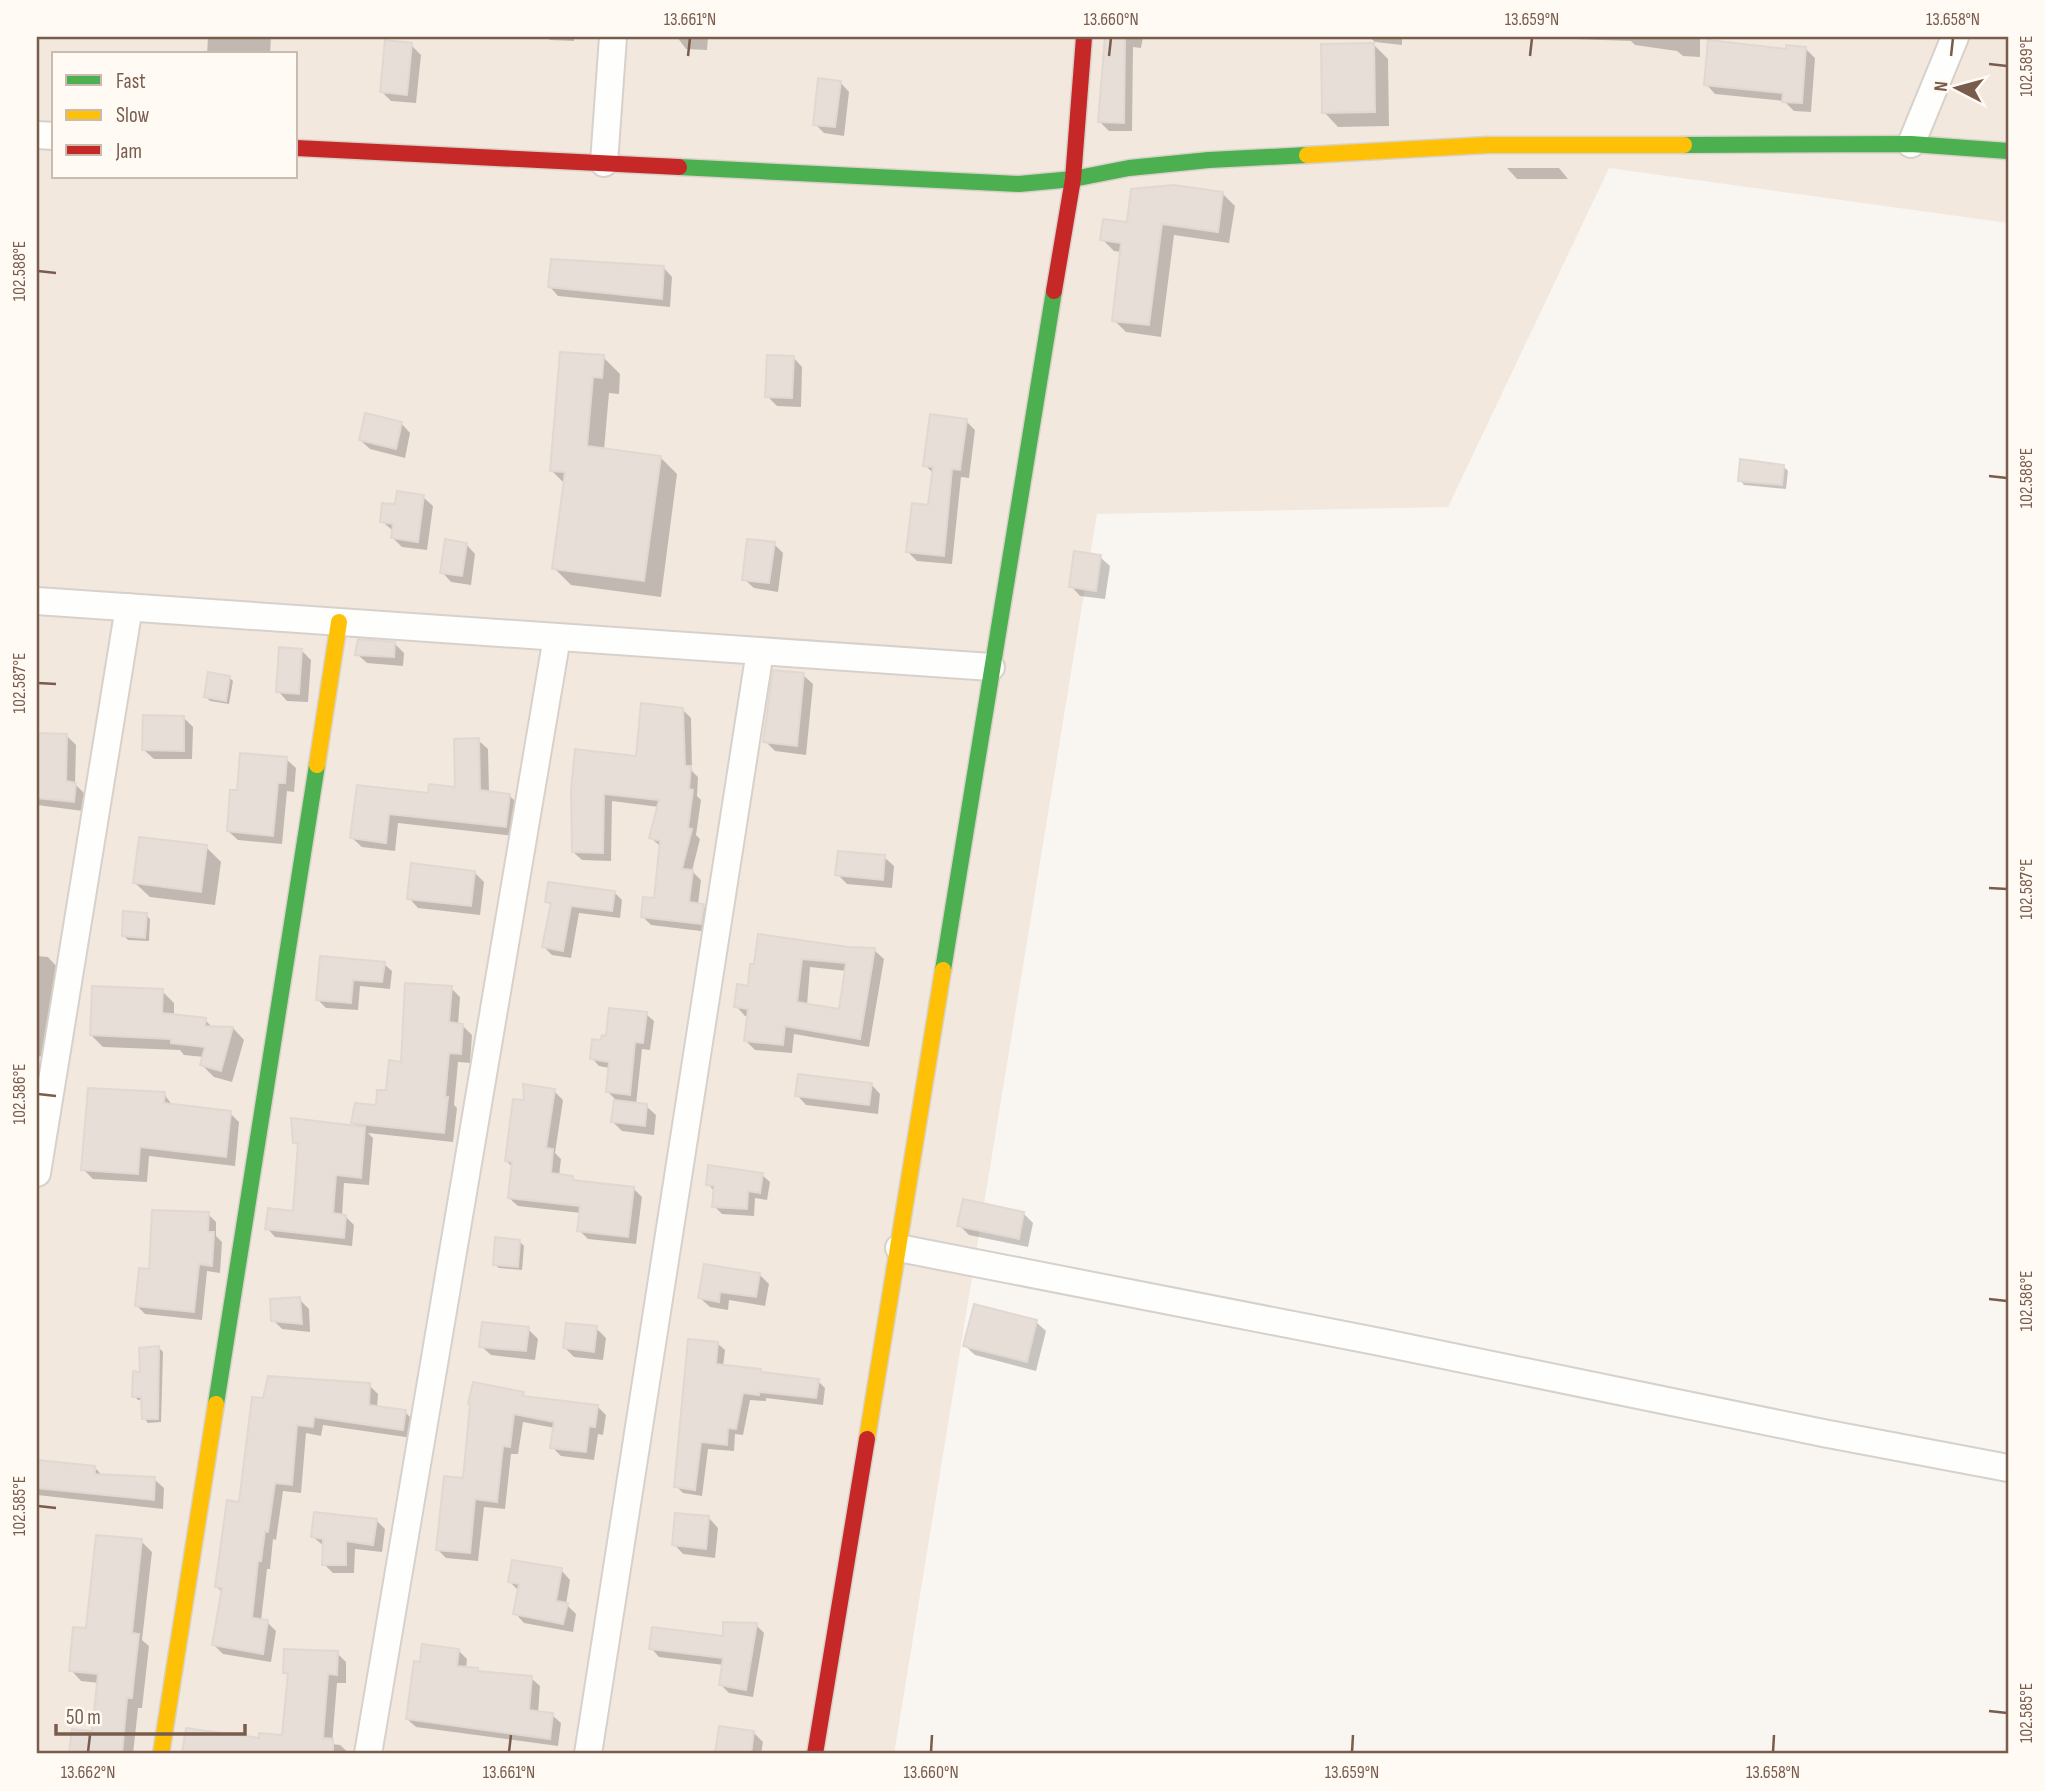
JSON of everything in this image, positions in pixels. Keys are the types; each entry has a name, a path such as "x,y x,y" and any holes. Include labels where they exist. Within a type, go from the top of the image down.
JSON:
{"street":[{"path":"604,163 612,37"},
{"path":"815,1754 991,667 1073,180 1084,37"},
{"path":"1911,144 1955,37"},
{"path":"298,148 1019,184 1073,180 1129,168 1209,160 1489,145 1911,144 2008,151"},
{"path":"37,601 991,667"},
{"path":"37,1173 129,607"},
{"path":"161,1754 340,622"},
{"path":"368,1754 557,637"},
{"path":"588,1754 760,651"},
{"path":"899,1248 2008,1468"}],"shaded area":[{"path":"37,37 2008,37 2008,223 1609,168 1448,507 1097,514 894,1754 37,1754"}],"building":[{"path":"1105,37 1125,37 1124,123 1098,122"},
{"path":"385,40 412,43 407,95 380,92"},
{"path":"1708,40 1786,49 1786,45 1806,47 1802,103 1782,102 1783,93 1704,85"},
{"path":"1374,43 1375,112 1322,113 1321,44"},
{"path":"818,78 841,81 835,127 813,125"},
{"path":"1174,185 1223,192 1218,232 1162,224 1149,325 1112,321 1121,243 1100,240 1103,219 1127,222 1131,189"},
{"path":"551,259 664,266 662,299 548,287"},
{"path":"560,352 604,355 602,378 593,377 587,446 661,456 644,581 552,569 565,472 550,471"},
{"path":"767,355 794,356 792,398 765,397"},
{"path":"365,413 402,422 396,449 359,440"},
{"path":"930,414 967,419 960,470 952,469 944,556 906,552 912,503 928,505 933,467 923,466"},
{"path":"1740,459 1784,465 1782,485 1738,481"},
{"path":"397,491 424,495 418,542 391,538 393,524 380,522 382,503 395,504"},
{"path":"445,539 467,543 462,576 440,573"},
{"path":"747,539 775,542 769,583 742,580"},
{"path":"1074,551 1101,555 1096,591 1069,587"},
{"path":"358,639 395,642 394,657 355,655"},
{"path":"279,647 302,649 299,694 276,692"},
{"path":"773,670 804,673 797,746 763,742"},
{"path":"208,672 230,676 226,701 204,697"},
{"path":"641,703 683,708 685,766 691,766 689,789 693,790 688,828 692,829 682,869 693,870 689,902 704,904 701,924 641,917 643,897 654,898 660,841 649,838 659,800 604,794 603,853 572,852 571,790 575,749 636,756"},
{"path":"143,715 184,716 184,751 142,750"},
{"path":"37,733 67,734 66,781 76,783 74,802 37,798"},
{"path":"479,738 480,790 510,794 506,827 389,814 386,843 350,838 357,785 428,793 429,784 455,787 454,739"},
{"path":"240,753 287,757 285,783 278,783 273,836 227,831 230,790 237,790"},
{"path":"139,837 207,845 201,892 133,883"},
{"path":"838,851 885,855 883,880 835,875"},
{"path":"411,863 475,871 471,906 407,899"},
{"path":"548,882 615,891 612,911 571,906 563,951 542,947 551,903 545,902"},
{"path":"123,911 147,913 145,938 122,936"},
{"path":"758,934 848,947 875,948 860,1039 785,1026 783,1045 744,1041 748,1009 734,1007 737,984 748,986 750,964 754,964","holes":["802,959 846,963 839,1009 797,1002"]},
{"path":"320,956 385,962 382,982 353,980 351,1003 316,1000"},
{"path":"405,983 452,986 449,1022 463,1024 461,1054 449,1053 444,1133 351,1123 355,1103 376,1105 377,1090 386,1090 389,1060 401,1062"},
{"path":"92,986 163,989 162,1013 206,1018 205,1026 233,1027 221,1071 200,1065 205,1047 171,1043 171,1039 90,1035"},
{"path":"609,1008 647,1012 643,1043 635,1042 630,1095 606,1092 609,1062 590,1059 592,1039 601,1040 602,1035 606,1036"},
{"path":"798,1074 872,1083 869,1105 795,1096"},
{"path":"523,1084 555,1089 546,1148 553,1149 551,1173 573,1176 573,1180 634,1187 628,1237 577,1231 580,1206 508,1198 512,1162 505,1161 513,1099 524,1100"},
{"path":"88,1088 165,1092 164,1103 231,1111 226,1157 140,1147 138,1174 81,1170"},
{"path":"614,1100 647,1104 645,1126 611,1122"},
{"path":"291,1118 365,1127 361,1178 336,1175 333,1213 346,1215 344,1238 265,1229 268,1208 293,1211 298,1143 293,1143"},
{"path":"708,1165 763,1173 760,1193 748,1191 747,1209 712,1207 714,1186 706,1185"},
{"path":"963,1199 1024,1212 1019,1239 957,1226"},
{"path":"152,1210 209,1212 208,1232 214,1232 212,1266 199,1264 194,1312 135,1306 139,1268 149,1269"},
{"path":"495,1237 520,1240 518,1267 493,1265"},
{"path":"704,1264 760,1273 756,1297 720,1292 719,1302 698,1298"},
{"path":"300,1297 302,1324 271,1321 270,1299"},
{"path":"974,1304 1037,1320 1027,1362 963,1346"},
{"path":"482,1322 529,1327 526,1351 479,1347"},
{"path":"566,1323 597,1326 594,1352 563,1348"},
{"path":"688,1339 718,1342 716,1364 819,1379 816,1398 743,1393 736,1429 728,1428 727,1445 701,1442 695,1490 674,1487"},
{"path":"159,1346 158,1419 142,1419 141,1397 132,1397 133,1371 140,1372 139,1348"},
{"path":"268,1376 370,1383 369,1405 406,1410 403,1430 314,1417 313,1427 297,1425 292,1485 275,1483 268,1532 265,1531 261,1561 258,1561 252,1618 268,1620 263,1654 212,1645 222,1588 215,1587 227,1500 239,1502 252,1397 263,1398"},
{"path":"473,1382 524,1392 523,1396 598,1405 595,1427 589,1426 586,1452 550,1448 554,1422 514,1414 510,1447 503,1446 497,1502 475,1499 470,1553 436,1550 444,1476 463,1478 468,1404"},
{"path":"37,1460 95,1466 95,1474 155,1477 154,1500 37,1488"},
{"path":"314,1512 377,1519 373,1545 346,1541 346,1565 322,1565 323,1539 311,1537"},
{"path":"675,1513 709,1516 706,1549 672,1545"},
{"path":"96,1535 142,1539 132,1633 139,1634 132,1698 127,1698 122,1754 69,1754 72,1729 92,1731 98,1674 69,1671 73,1627 86,1628"},
{"path":"512,1560 562,1568 556,1601 568,1603 563,1624 513,1614 519,1584 508,1582"},
{"path":"723,1622 757,1623 746,1690 719,1685 723,1658 649,1649 652,1627 723,1636"},
{"path":"422,1644 459,1649 457,1666 478,1668 478,1671 532,1676 529,1710 553,1713 550,1739 406,1719 414,1661 420,1662"},
{"path":"284,1649 338,1651 337,1675 328,1674 323,1738 333,1739 333,1754 182,1753 186,1728 259,1738 259,1733 282,1735 288,1673 283,1673"},
{"path":"719,1726 754,1731 751,1754 715,1754"}],"traffic: fast":[{"path":"1684,145 1911,144 2008,151"},
{"path":"679,167 1019,184 1073,179 1129,168 1209,160 1307,155"},
{"path":"943,970 1054,291"},
{"path":"216,1404 317,765"}],"traffic: slow":[{"path":"1307,155 1488,145 1684,145"},
{"path":"317,765 339,622"},
{"path":"867,1439 943,970"},
{"path":"161,1754 216,1404"}],"traffic: jam":[{"path":"1054,291 1073,179 1084,37"},
{"path":"298,148 679,167"},
{"path":"815,1754 867,1439"}]}
